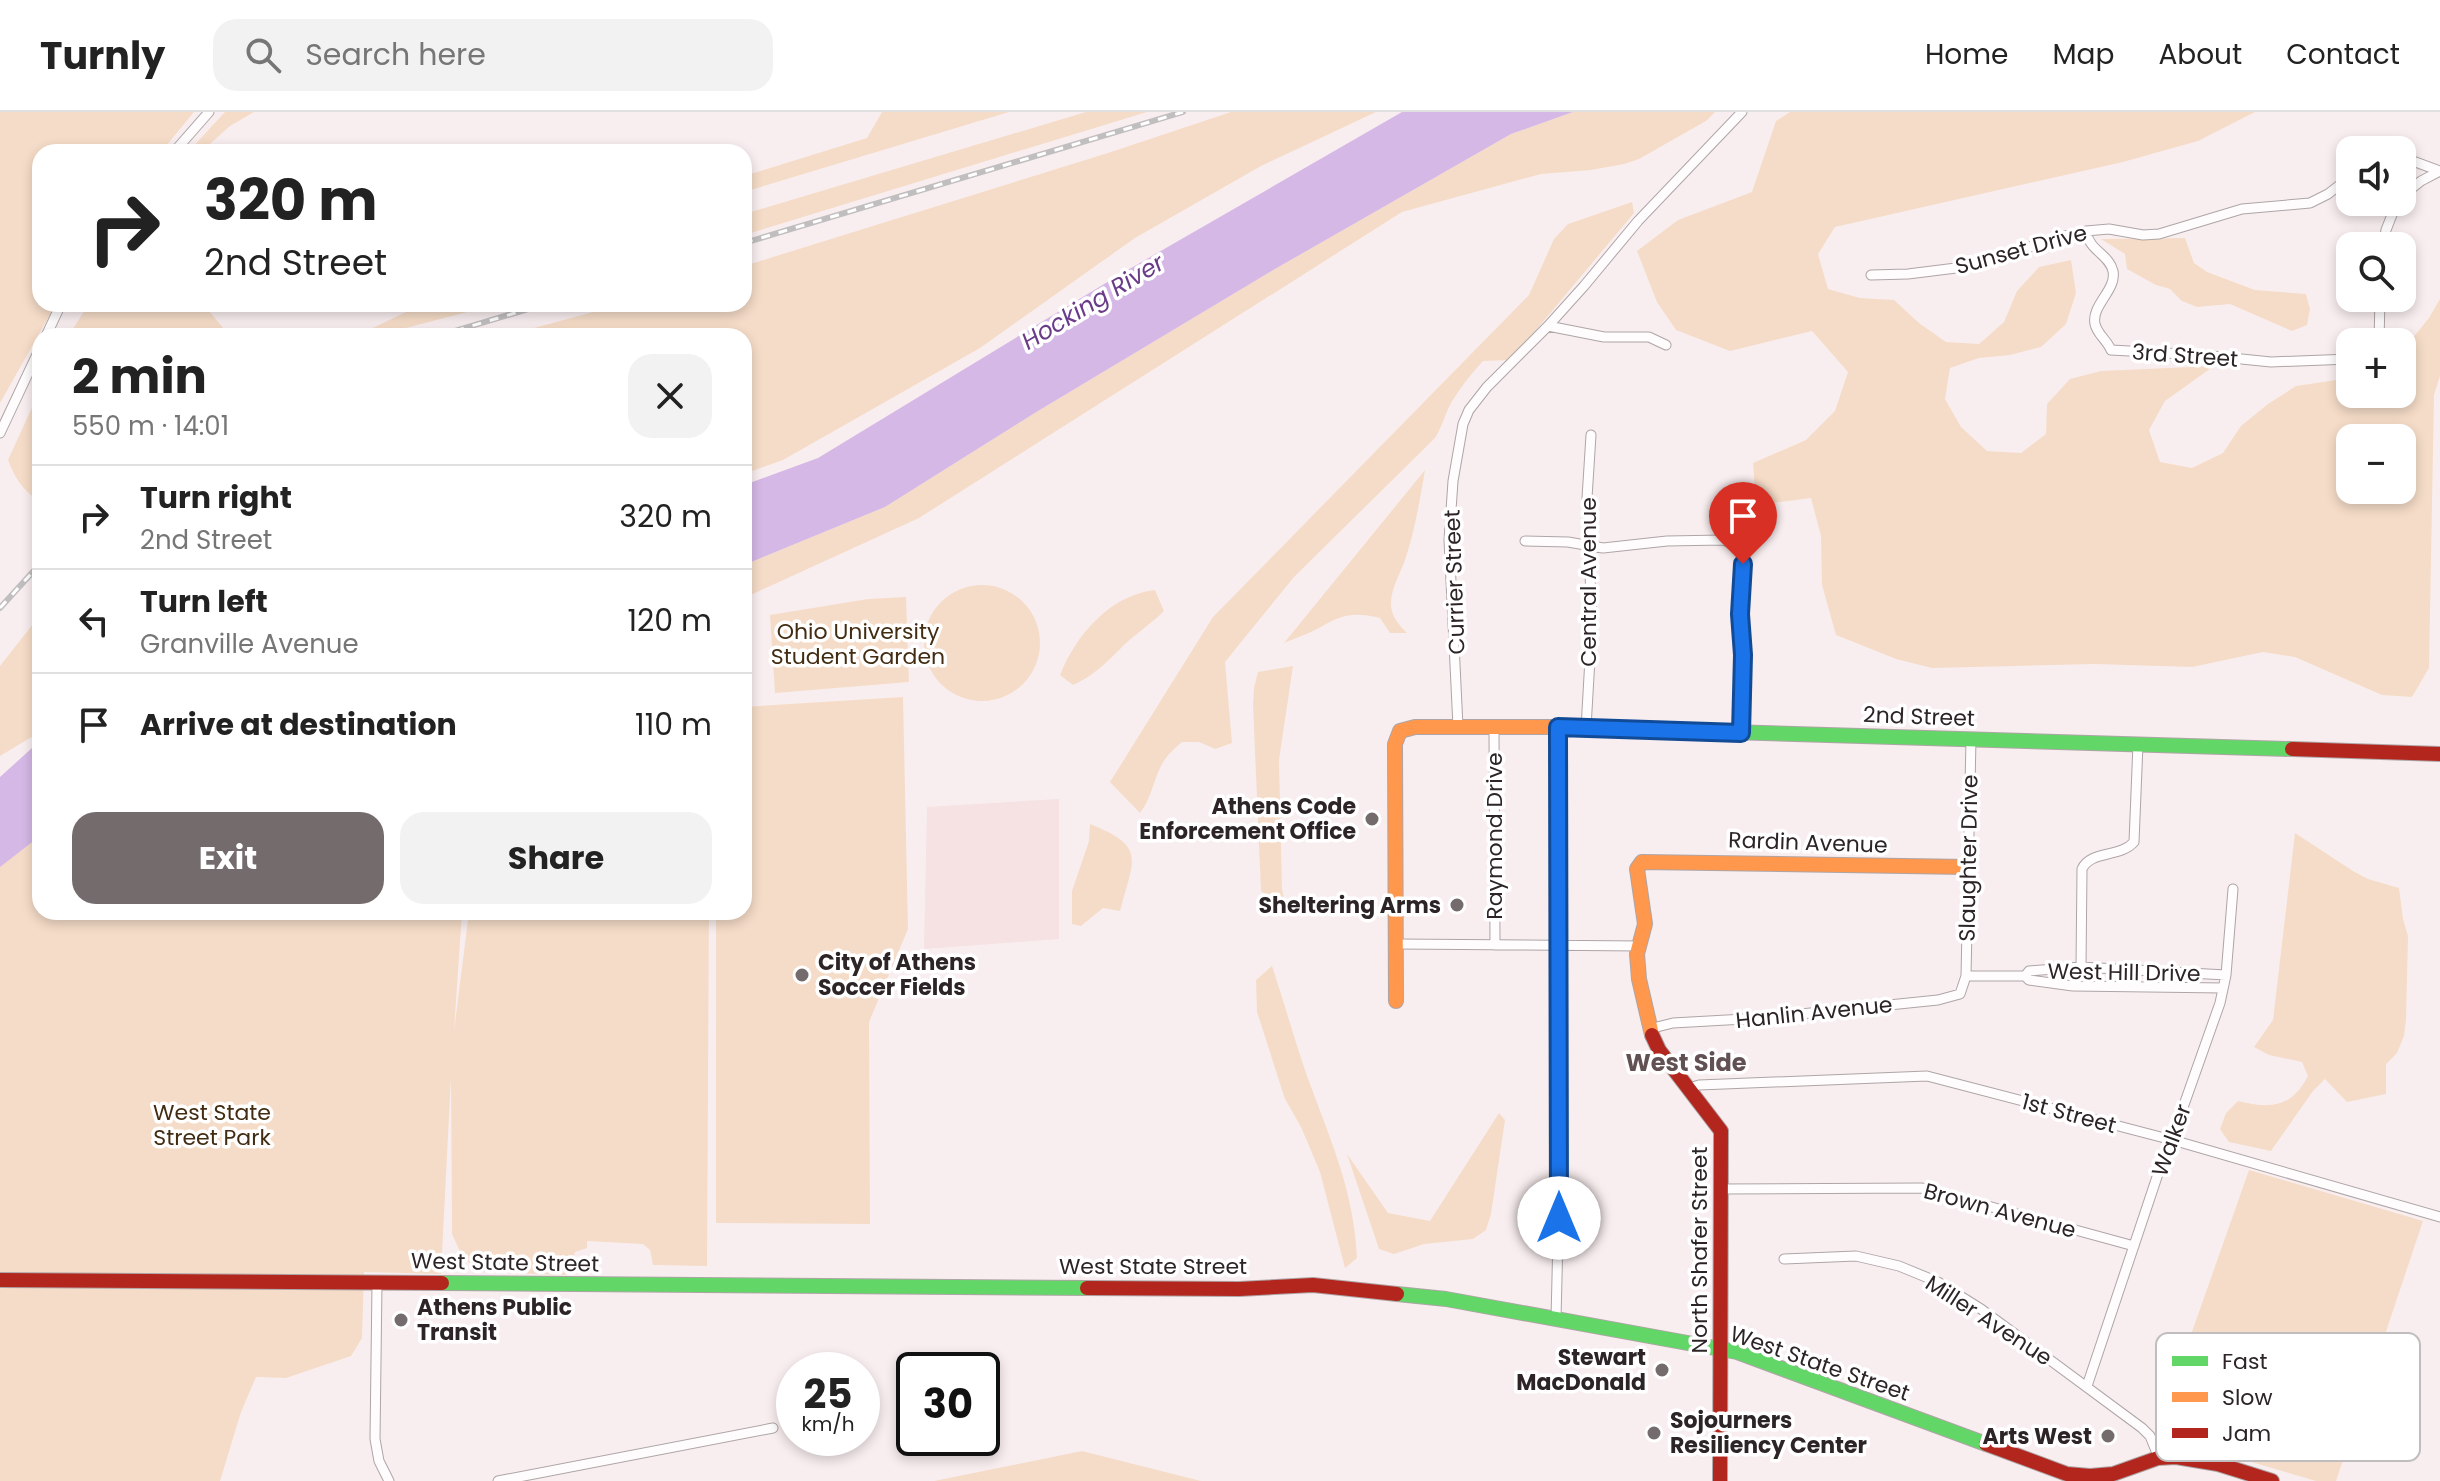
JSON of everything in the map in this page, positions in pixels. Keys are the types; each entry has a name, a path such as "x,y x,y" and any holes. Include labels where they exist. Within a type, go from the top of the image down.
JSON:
{"street":[{"path":"181,144 209,112"},
{"name":"Currier Street","path":"1458,727 1449,540 1453,481 1463,424 1469,410 1487,387 1548,326 1638,221 1742,112"},
{"path":"2416,162 2440,171"},
{"path":"2416,185 2440,171"},
{"name":"Sunset Drive","path":"1871,275 1972,266 2086,231 2109,229 2143,235 2159,234 2242,209 2310,203 2336,188"},
{"name":"3rd Street","path":"2086,231 2089,243 2113,272 2113,279 2095,318 2095,326 2111,350 2271,362 2336,360"},
{"path":"1548,326 1604,337 1639,335 1666,345"},
{"path":"0,433 32,365"},
{"name":"Central Avenue","path":"1586,728 1592,624 1587,478 1591,435"},
{"path":"1525,541 1616,548 1667,541 1723,540 1738,548 1743,564 1740,614 1743,655 1741,733"},
{"name":"2nd Street","path":"1397,944 1395,744 1398,732 1415,727 1558,727 2440,754"},
{"name":"Raymond Drive","path":"1494,727 1495,945"},
{"path":"1556,1319 1559,1195 1558,727"},
{"name":"Slaughter Drive","path":"1966,976 1971,739"},
{"path":"2081,967 2082,869 2089,860 2122,852 2134,842 2138,744"},
{"name":"Rardin Avenue","path":"1647,861 1967,867"},
{"name":"North Shafer Street","path":"1647,861 1640,864 1637,871 1645,924 1637,954 1640,995 1649,1029 1659,1050 1721,1131 1720,1481"},
{"name":"Walker","path":"2087,1386 2223,988 2233,889"},
{"path":"1396,1001 1397,944 1640,946"},
{"name":"West Hill Drive","path":"2025,976 2029,971 2081,967 2226,975"},
{"name":"West Hill Drive","path":"1966,976 2025,976 2029,980 2053,985 2223,988"},
{"name":"Hanlin Avenue","path":"1649,1029 1673,1023 1840,1011 1950,998 1960,994 1966,976"},
{"name":"1st Street","path":"1689,1088 1699,1085 1927,1076 2171,1140 2440,1217"},
{"name":"Brown Avenue","path":"1721,1189 1919,1188 2134,1246"},
{"name":"Miller Avenue","path":"1784,1259 1856,1256 1899,1266 1924,1276 1981,1309 2087,1386 2142,1428 2150,1436 2156,1451"},
{"name":"West State Street","path":"0,1280 1210,1289 1313,1285 1446,1299 1737,1352 2067,1474 2115,1474 2156,1459"},
{"path":"377,1283 375,1439 379,1461 389,1481"},
{"path":"498,1481 773,1428"},
{"name":"West State Street","path":"2198,1461 2272,1481"}],"shaded area":[{"path":"1059,799 1059,939 924,949 927,807"}],"green space":[{"path":"0,112 194,112 168,144 32,144 32,312 51,312 42,328 32,328 32,346 0,403"},
{"path":"225,112 254,112 230,126 210,144 195,144"},
{"path":"882,112 1009,112 752,190 752,174 867,138"},
{"path":"1086,112 1147,112 752,233 752,212"},
{"path":"1231,112 1376,112 1261,166 1135,238 980,348 783,460 752,471 752,328 534,328 593,312 752,312 752,264"},
{"path":"1573,112 1715,112 1706,121 1639,159 1624,164 1541,174 1402,212 919,518 752,594 752,562 885,507 1275,269 1511,134"},
{"path":"1790,112 2255,112 2198,141 2123,162 1835,227 1818,254 1828,289 1860,298 1894,300 1946,342 1979,344 2004,322 2017,291 2039,267 2071,260 2076,293 2066,324 2041,347 2010,355 1979,358 1950,368 1945,399 1961,427 1987,451 2021,453 2046,434 2047,404 2070,379 2101,371 2214,366 2165,401 2149,430 2160,462 2192,468 2223,453 2241,426 2296,386 2336,380 2336,408 2416,408 2416,334 2440,299 2440,376 2434,395 2429,668 2412,697 2382,695 2295,657 2263,652 2192,667 2095,664 1932,668 1896,659 1836,635 1822,585 1821,536 1811,498 1756,505 1753,463 1806,440 1835,411 1848,372 1812,331 1730,351 1676,330 1657,302 1637,251 1678,220 1752,192 1776,121"},
{"path":"1632,202 1634,213 1511,360 1483,361 1454,397 1435,438 1294,577 1225,662 1232,743 1215,749 1199,742 1182,742 1163,762 1140,813 1110,782 1213,617 1529,295 1554,239 1568,224"},
{"path":"2185,238 2194,263 2207,272 2255,290 2306,294 2310,309 2307,325 2292,331 2230,304 2197,307 2182,301 2170,289 2127,269 2125,254 2101,239"},
{"path":"84,312 210,312 223,328 73,328"},
{"path":"406,312 467,312 406,328 373,328"},
{"path":"32,408 32,496 20,483 8,460"},
{"path":"1425,470 1412,536 1391,600 1394,617 1407,633 1390,633 1380,618 1355,615 1335,620 1284,643"},
{"name":"Ohio University Student Garden","path":"982,585 1004,589 1023,602 1036,621 1040,643 1036,665 1023,684 1004,697 982,701 960,697 941,684 928,665 924,643 928,621 941,602 960,589"},
{"path":"1155,590 1164,611 1088,677 1073,685 1060,675 1075,646 1097,619 1123,600"},
{"name":"Ohio University Student Garden","path":"906,597 909,682 775,693 770,615 868,599"},
{"path":"32,625 32,737 0,756 0,666"},
{"path":"1293,666 1279,760 1282,889 1286,910 1261,891 1253,705 1258,672"},
{"name":"City of Athens Soccer Fields","path":"903,697 908,929 869,1022 870,1224 716,1223 716,920 752,920 752,706"},
{"path":"1090,824 1121,840 1132,857 1132,867 1120,911 1103,908 1081,926 1072,924 1072,891 1089,841"},
{"path":"2295,833 2368,879 2399,888 2408,936 2406,1019 2404,1036 2397,1053 2386,1064 2386,1094 2347,1102 2325,1079 2313,1091 2271,1151 2229,1142 2220,1129 2226,1113 2238,1101 2279,1104 2295,1095 2308,1076 2302,1062 2269,1055 2254,1047 2273,1020"},
{"name":"West State Street Park","path":"32,842 32,920 461,920 454,1031 468,920 709,920 707,1266 653,1265 650,1250 643,1244 587,1241 587,1248 575,1252 570,1271 565,1275 482,1272 463,1258 452,1234 451,1077 441,1274 364,1272 362,1338 351,1356 286,1378 256,1377 241,1412 220,1481 0,1481 0,863"},
{"path":"1272,966 1346,1186 1357,1258 1345,1268 1320,1172 1285,1099 1257,1012 1256,980"},
{"path":"1499,1113 1505,1120 1486,1230 1473,1239 1424,1244 1394,1254 1379,1249 1347,1154 1388,1213 1430,1221"},
{"path":"2249,1170 2423,1221 2386,1333 2192,1333"},
{"path":"1082,1451 1201,1481 934,1481"},
{"path":"2248,1461 2343,1461 2336,1481 2316,1481"}],"water":[{"name":"Hocking River","path":"1402,112 1573,112 1511,134 1275,269 885,507 752,562 752,482 818,458 1119,275"},
{"path":"32,748 32,842 0,867 0,777"}],"railway":[{"path":"752,241 1183,112"},
{"path":"465,328 518,312"},
{"path":"0,608 32,573"}],"traffic: fast":[{"path":"1695,731 2292,749"},
{"path":"442,1283 1087,1288"},
{"path":"1397,1294 1446,1299 1737,1352 1986,1444"}],"traffic: slow":[{"path":"1396,1001 1395,744 1400,731 1415,727 1695,731"},
{"path":"1652,1035 1639,979 1637,954 1645,924 1637,869 1642,862 1967,867"}],"traffic: jam":[{"path":"2292,749 2440,754"},
{"path":"1652,1035 1659,1050 1721,1131 1720,1481"},
{"path":"0,1280 442,1283"},
{"path":"1087,1288 1239,1289 1313,1285 1397,1294"},
{"path":"1986,1444 2067,1474 2090,1476 2113,1474 2156,1459"},
{"path":"2200,1461 2272,1481"}],"place":[{"name":"Athens Code Enforcement Office","path":"1372,819"},
{"name":"Sheltering Arms","path":"1457,905"},
{"name":"City of Athens Soccer Fields","path":"802,975"},
{"name":"Athens Public Transit","path":"401,1320"},
{"name":"Stewart MacDonald","path":"1662,1370"},
{"name":"Sojourners Resiliency Center","path":"1654,1433"},
{"name":"Arts West","path":"2108,1436"}],"district":[{"name":"West Side","path":"1686,1063"}],"route":[{"path":"1559,1218 1558,727 1741,733 1743,655 1740,614 1743,564"}]}
